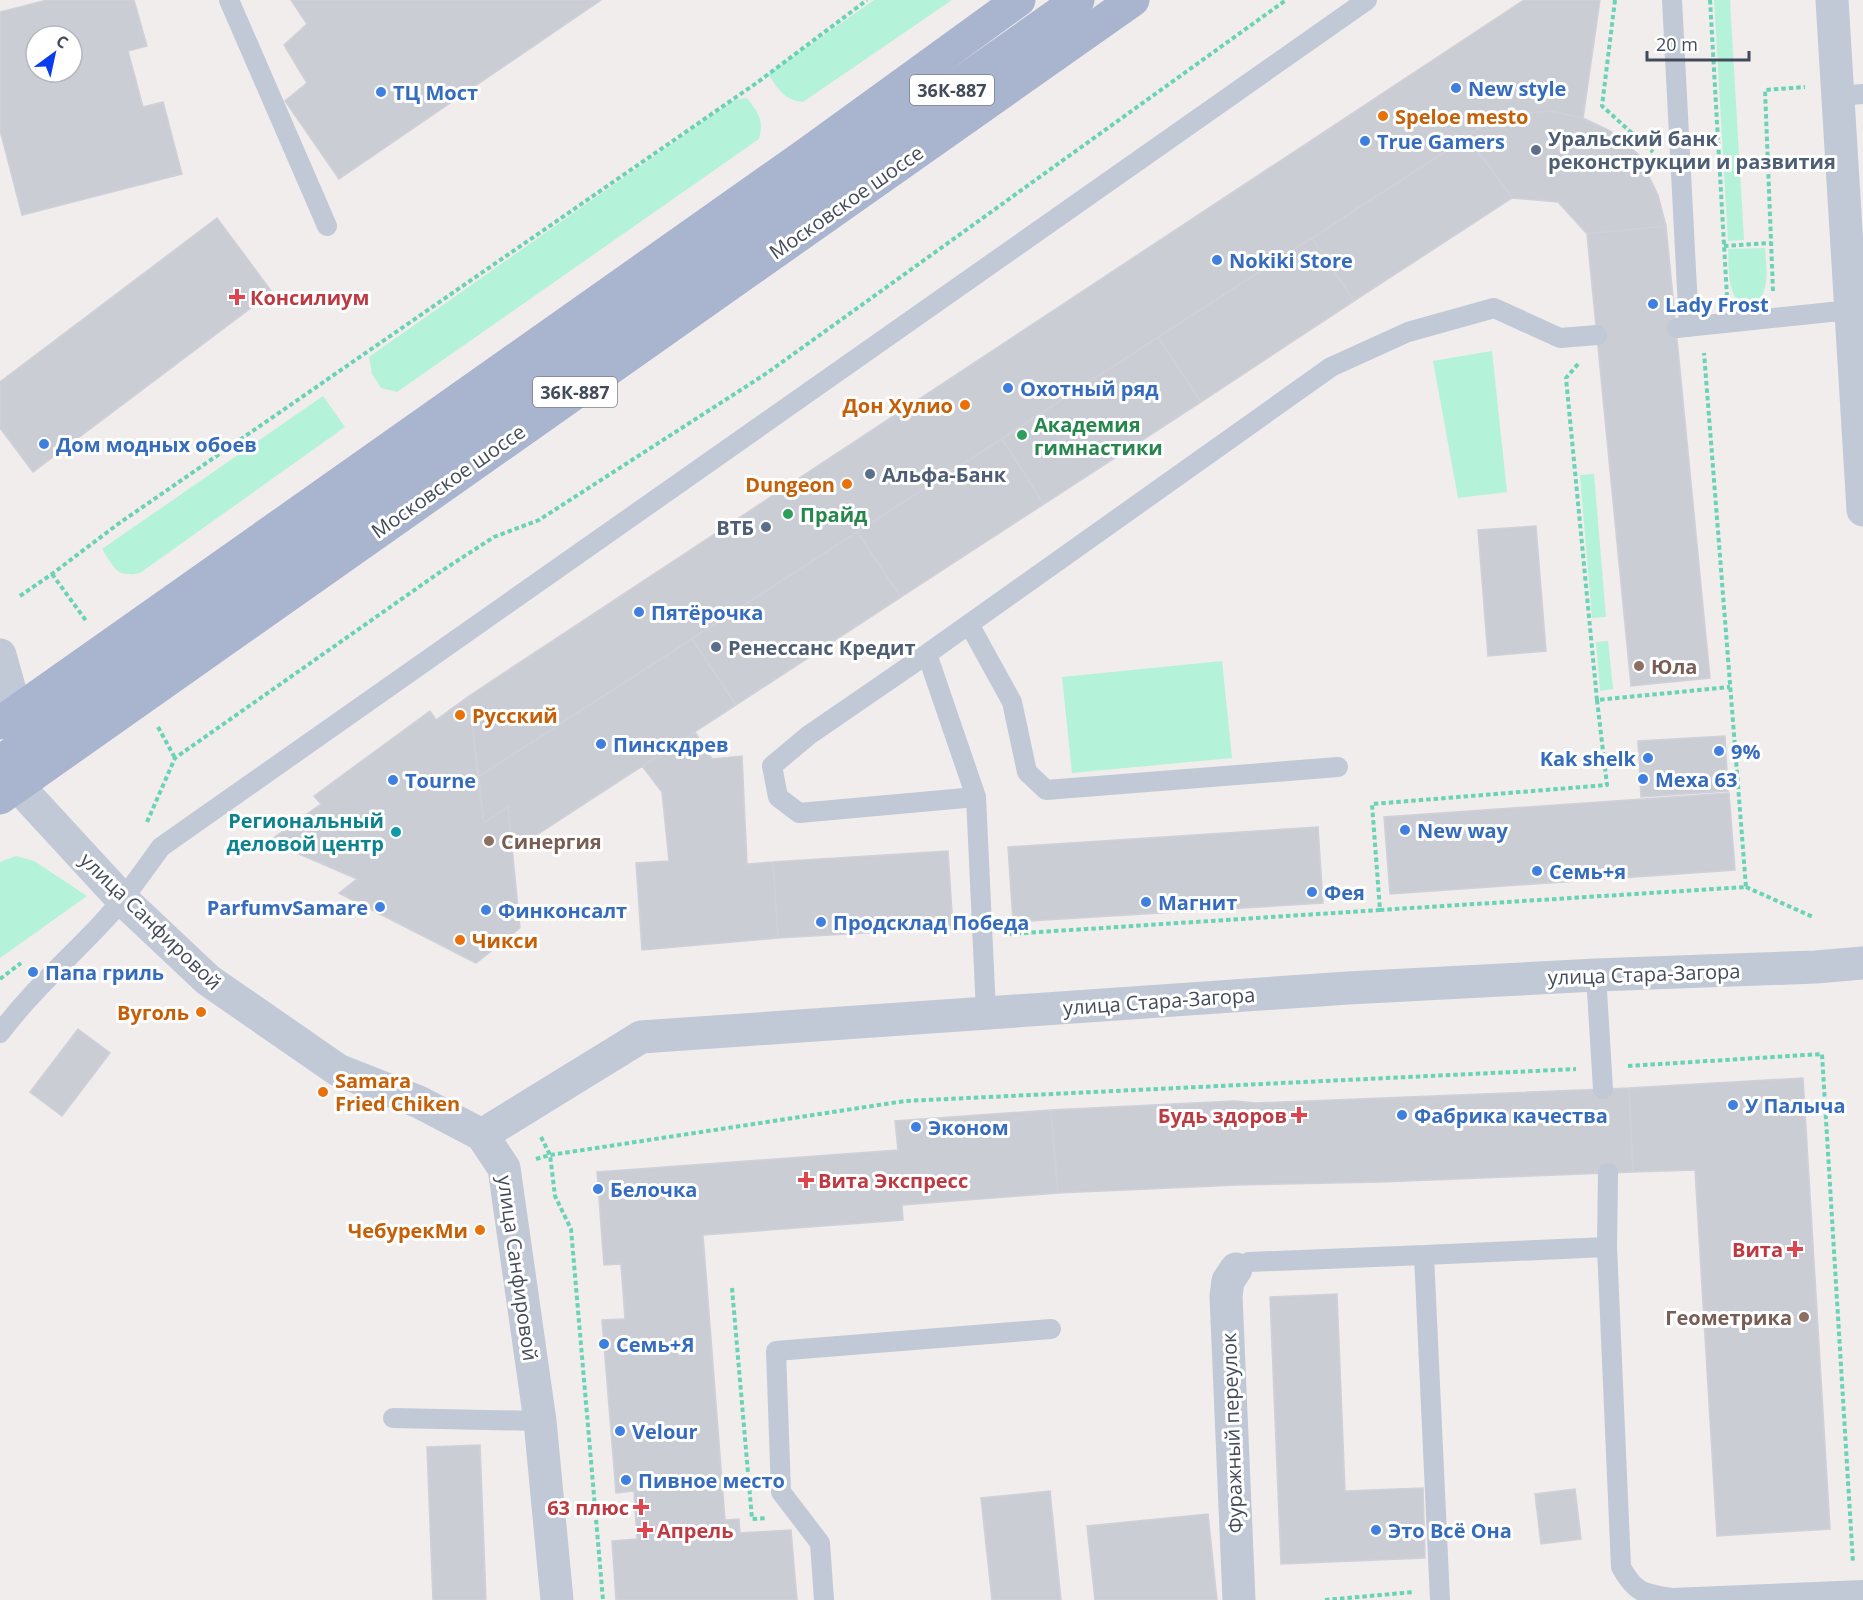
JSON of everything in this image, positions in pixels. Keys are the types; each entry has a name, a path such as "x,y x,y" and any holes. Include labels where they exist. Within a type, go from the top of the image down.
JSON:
{"main road":[{"name":"36К-887","path":"8,718 798,160 1019,0"},
{"name":"Московское шоссе","path":"11,772 827,179 1078,0"},
{"name":"Московское шоссе","path":"11,772 1133,0"},
{"path":"8,718 11,772"}],"street":[{"path":"1832,0 1846,91 1850,310 1863,510"},
{"path":"0,655 8,718"},
{"name":"улица Санфировой","path":"11,772 122,899 208,980 338,1070 419,1102 482,1135 504,1168 540,1421 557,1600"},
{"name":"улица Стара-Загора","path":"482,1135 641,1036 1348,988 1863,963"},
{"name":"Фуражный переулок","path":"1236,1269 1228,1281 1226,1296 1239,1600"}],"lane":[{"path":"229,0 327,226"},
{"path":"0,1032 47,978 101,924 161,847 1367,0"},
{"path":"1672,0 1689,327 1850,310"},
{"path":"976,797 799,813 778,797 772,766 809,735 1331,367 1408,332 1494,308 1560,338 1589,335"},
{"path":"969,624 1012,702 1026,772 1046,790 1338,767"},
{"path":"927,654 976,797 986,1012"},
{"path":"1596,975 1603,1089"},
{"path":"1608,1173 1607,1247 1621,1567 1629,1582 1646,1595 1672,1598 1859,1590"},
{"path":"1236,1269 1249,1262 1607,1247"},
{"path":"1424,1255 1440,1600"},
{"path":"824,1600 820,1543 781,1492 776,1351 1052,1329"},
{"path":"393,1418 540,1421"}],"path":[{"path":"20,596 118,524 758,82 867,0"},
{"path":"147,823 175,758 494,537 539,520 767,373 1286,0"},
{"path":"1616,0 1602,106 1657,156 1680,160"},
{"path":"1710,0 1727,299"},
{"path":"1773,295 1765,90 1846,91"},
{"path":"1724,246 1771,243"},
{"path":"1689,327 1730,687 1746,887"},
{"path":"1380,910 1372,804 1607,785 1566,378 1582,360 1589,335"},
{"path":"52,574 91,628"},
{"path":"1597,700 1730,687"},
{"path":"154,721 175,758"},
{"path":"982,936 1746,887 1813,917"},
{"path":"0,979 28,958"},
{"path":"550,1155 905,1101 1822,1054 1859,1590"},
{"path":"526,1107 550,1155 555,1196 571,1229 603,1600"}],"green space":[{"path":"874,0 952,0 803,102 791,99 783,93 768,74"},
{"path":"1714,0 1730,0 1744,240 1728,241"},
{"path":"747,98 761,121 759,139 397,392 381,388 372,374 369,357 734,100"},
{"path":"1765,248 1766,276 1762,296 1758,302 1739,303 1732,291 1728,249"},
{"path":"1492,351 1507,492 1458,498 1433,361"},
{"path":"323,396 345,427 140,573 126,574 116,570 102,549"},
{"path":"1594,474 1606,617 1592,618 1580,475"},
{"path":"1608,641 1613,689 1600,691 1596,642"},
{"path":"1222,661 1232,758 1072,773 1062,677"},
{"path":"16,856 34,861 87,896 0,958 0,862"}],"building":[{"path":"47,0 134,0 147,46 128,51 143,107 163,102 182,174 22,215 0,130 0,12"},
{"name":"ТЦ Мост","path":"291,0 601,0 339,179 285,101 307,83 284,45 307,24"},
{"name":"Охотный ряд","path":"1524,0 1600,0 1583,118 1550,111 1489,120 1468,137 478,777 469,696"},
{"path":"1550,111 1583,118 1610,131 1638,154 1658,195 1666,226 1587,234 1558,202 1512,198 1468,137 1489,120"},
{"path":"1468,137 1512,198 1354,301 1312,238"},
{"path":"217,218 272,292 33,472 0,428 0,382"},
{"path":"1666,226 1710,678 1631,686 1587,234"},
{"path":"1312,238 1354,301 1201,402 1158,337"},
{"path":"1158,337 1201,402 1044,504 1002,439"},
{"path":"1002,439 1044,504 901,597 857,532"},
{"path":"1536,526 1546,651 1488,656 1478,530"},
{"path":"857,532 901,597 736,705 692,639"},
{"path":"692,639 736,705 512,851 508,807 484,823 478,777"},
{"name":"Региональный деловой центр","path":"469,696 484,823 508,807 520,928 476,963 339,893 357,879 269,841 321,804 314,796 430,711 436,720"},
{"path":"695,732 712,759 742,756 747,864 773,862 778,938 642,950 636,863 669,861 662,792 642,766"},
{"path":"1725,736 1728,791 1641,797 1638,741"},
{"path":"1729,793 1735,870 1390,894 1384,817"},
{"path":"1318,827 1323,903 1013,922 1008,847"},
{"path":"948,851 953,928 778,938 773,862"},
{"path":"78,1029 110,1053 62,1116 30,1092"},
{"path":"1803,1078 1830,1529 1717,1536 1695,1170 1633,1172 1629,1088"},
{"path":"1629,1088 1633,1172 1058,1193 1051,1110 1234,1101 1256,1103"},
{"path":"1051,1110 1058,1193 902,1205 903,1220 703,1235 725,1520 739,1519 740,1533 791,1530 797,1600 616,1600 612,1541 637,1539 634,1491 616,1493 602,1320 625,1319 621,1264 604,1265 597,1172 898,1150 895,1121"},
{"path":"1337,1294 1345,1491 1423,1488 1425,1558 1281,1564 1270,1297"},
{"path":"480,1445 486,1600 433,1600 427,1447"},
{"path":"1575,1489 1581,1539 1541,1544 1535,1494"},
{"path":"1050,1491 1061,1600 992,1600 981,1498"},
{"path":"1208,1514 1217,1600 1095,1600 1087,1526"}],"place":[{"name":"New style","path":"1456,88"},
{"name":"ТЦ Мост","path":"381,92"},
{"name":"Speloe mesto","path":"1383,116"},
{"name":"True Gamers","path":"1365,141"},
{"name":"Уральский банк реконструкции и развития","path":"1536,150"},
{"name":"Nokiki Store","path":"1217,260"},
{"name":"Консилиум","path":"237,297"},
{"name":"Lady Frost","path":"1653,304"},
{"name":"Охотный ряд","path":"1008,388"},
{"name":"Дон Хулио","path":"965,405"},
{"name":"Академия гимнастики","path":"1022,435"},
{"name":"Дом модных обоев","path":"44,444"},
{"name":"Альфа-Банк","path":"870,474"},
{"name":"Dungeon","path":"847,484"},
{"name":"Прайд","path":"788,514"},
{"name":"ВТБ","path":"766,527"},
{"name":"Пятёрочка","path":"639,612"},
{"name":"Ренессанс Кредит","path":"716,647"},
{"name":"Юла","path":"1639,666"},
{"name":"Русский","path":"460,715"},
{"name":"Пинскдрев","path":"601,744"},
{"name":"9%","path":"1719,751"},
{"name":"Kak shelk","path":"1648,758"},
{"name":"Меха 63","path":"1643,779"},
{"name":"Tourne","path":"393,780"},
{"name":"New way","path":"1405,830"},
{"name":"Региональный деловой центр","path":"396,832"},
{"name":"Синергия","path":"489,841"},
{"name":"Семь+я","path":"1537,871"},
{"name":"Фея","path":"1312,892"},
{"name":"Магнит","path":"1146,902"},
{"name":"ParfumvSamare","path":"380,907"},
{"name":"Финконсалт","path":"486,910"},
{"name":"Продсклад Победа","path":"821,922"},
{"name":"Чикси","path":"460,940"},
{"name":"Папа гриль","path":"33,972"},
{"name":"Вуголь","path":"201,1012"},
{"name":"Samara Fried Chiken","path":"323,1092"},
{"name":"У Палыча","path":"1733,1105"},
{"name":"Будь здоров","path":"1299,1115"},
{"name":"Фабрика качества","path":"1402,1115"},
{"name":"Эконом","path":"916,1127"},
{"name":"Вита Экспресс","path":"806,1180"},
{"name":"Белочка","path":"598,1189"},
{"name":"ЧебурекМи","path":"480,1230"},
{"name":"Вита","path":"1795,1249"},
{"name":"Геометрика","path":"1804,1317"},
{"name":"Семь+Я","path":"604,1344"},
{"name":"Velour","path":"620,1431"},
{"name":"Пивное место","path":"626,1480"},
{"name":"63 плюс","path":"641,1507"},
{"name":"Апрель","path":"645,1530"},
{"name":"Это Всё Она","path":"1376,1530"}]}
